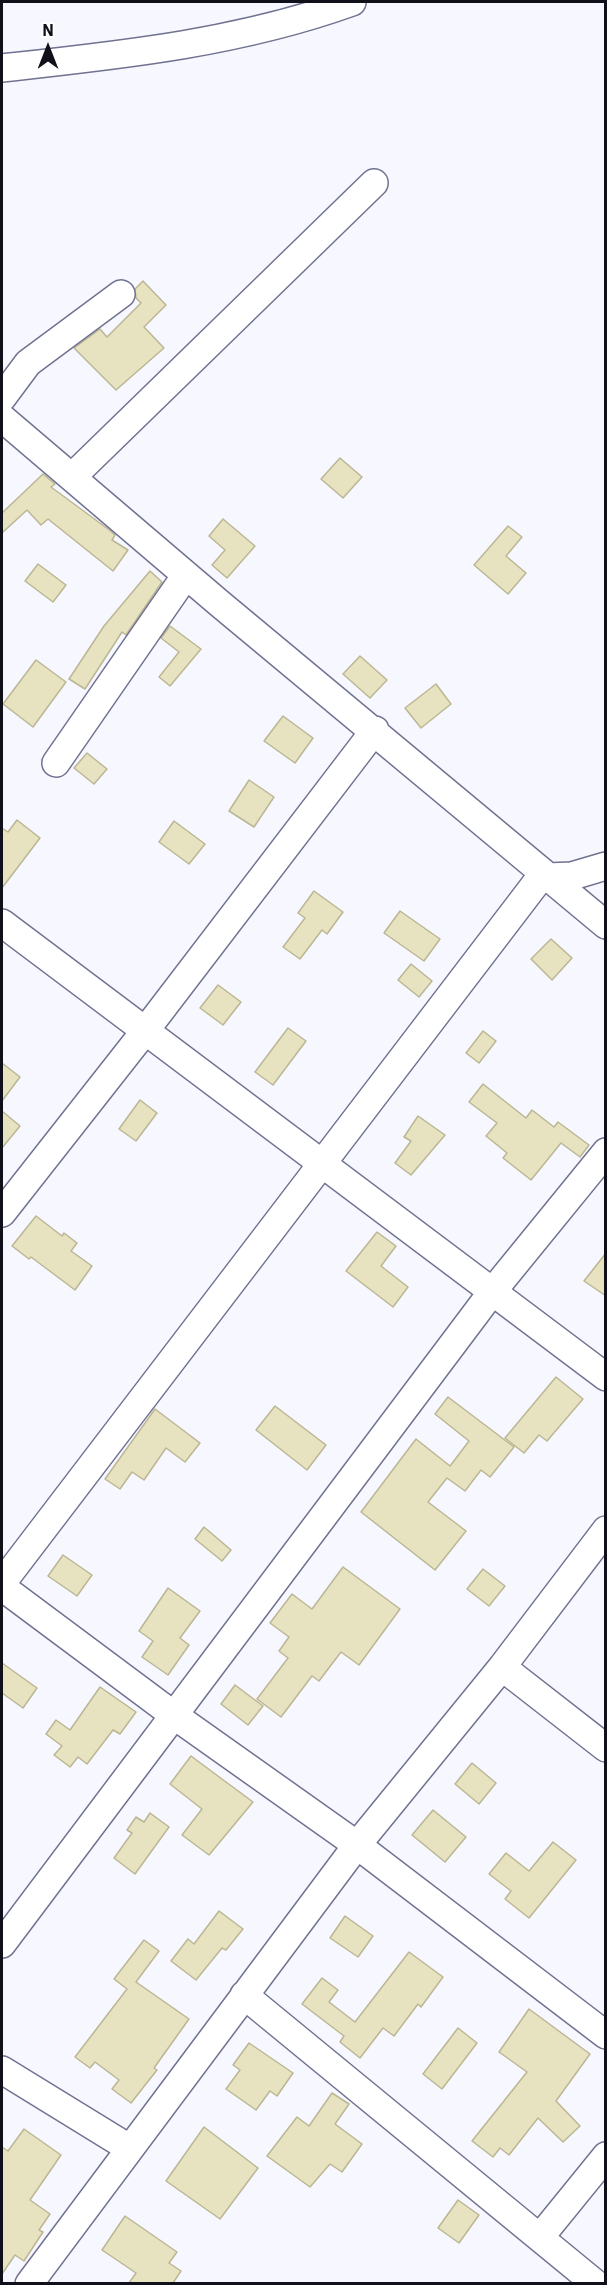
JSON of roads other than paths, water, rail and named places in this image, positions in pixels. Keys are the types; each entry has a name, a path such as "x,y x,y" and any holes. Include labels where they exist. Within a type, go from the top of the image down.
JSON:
{"street":[{"path":"2,68 131,54 198,43 307,18 352,2"},
{"path":"72,477 374,183"},
{"path":"2,398 28,363 121,294"},
{"path":"2,418 186,575 375,730 606,925"},
{"path":"56,763 186,575"},
{"path":"6,1198 145,1031 375,730"},
{"path":"545,875 572,876 606,866"},
{"path":"545,875 2,1585 175,1716 357,1845 606,2035"},
{"path":"2,923 606,1377"},
{"path":"2,1944 492,1292 606,1152"},
{"path":"29,2283 357,1845 502,1667 606,1530"},
{"path":"502,1667 606,1748"},
{"path":"244,1995 596,2283"},
{"path":"2,2070 129,2148"},
{"path":"541,2236 606,2156"}]}
